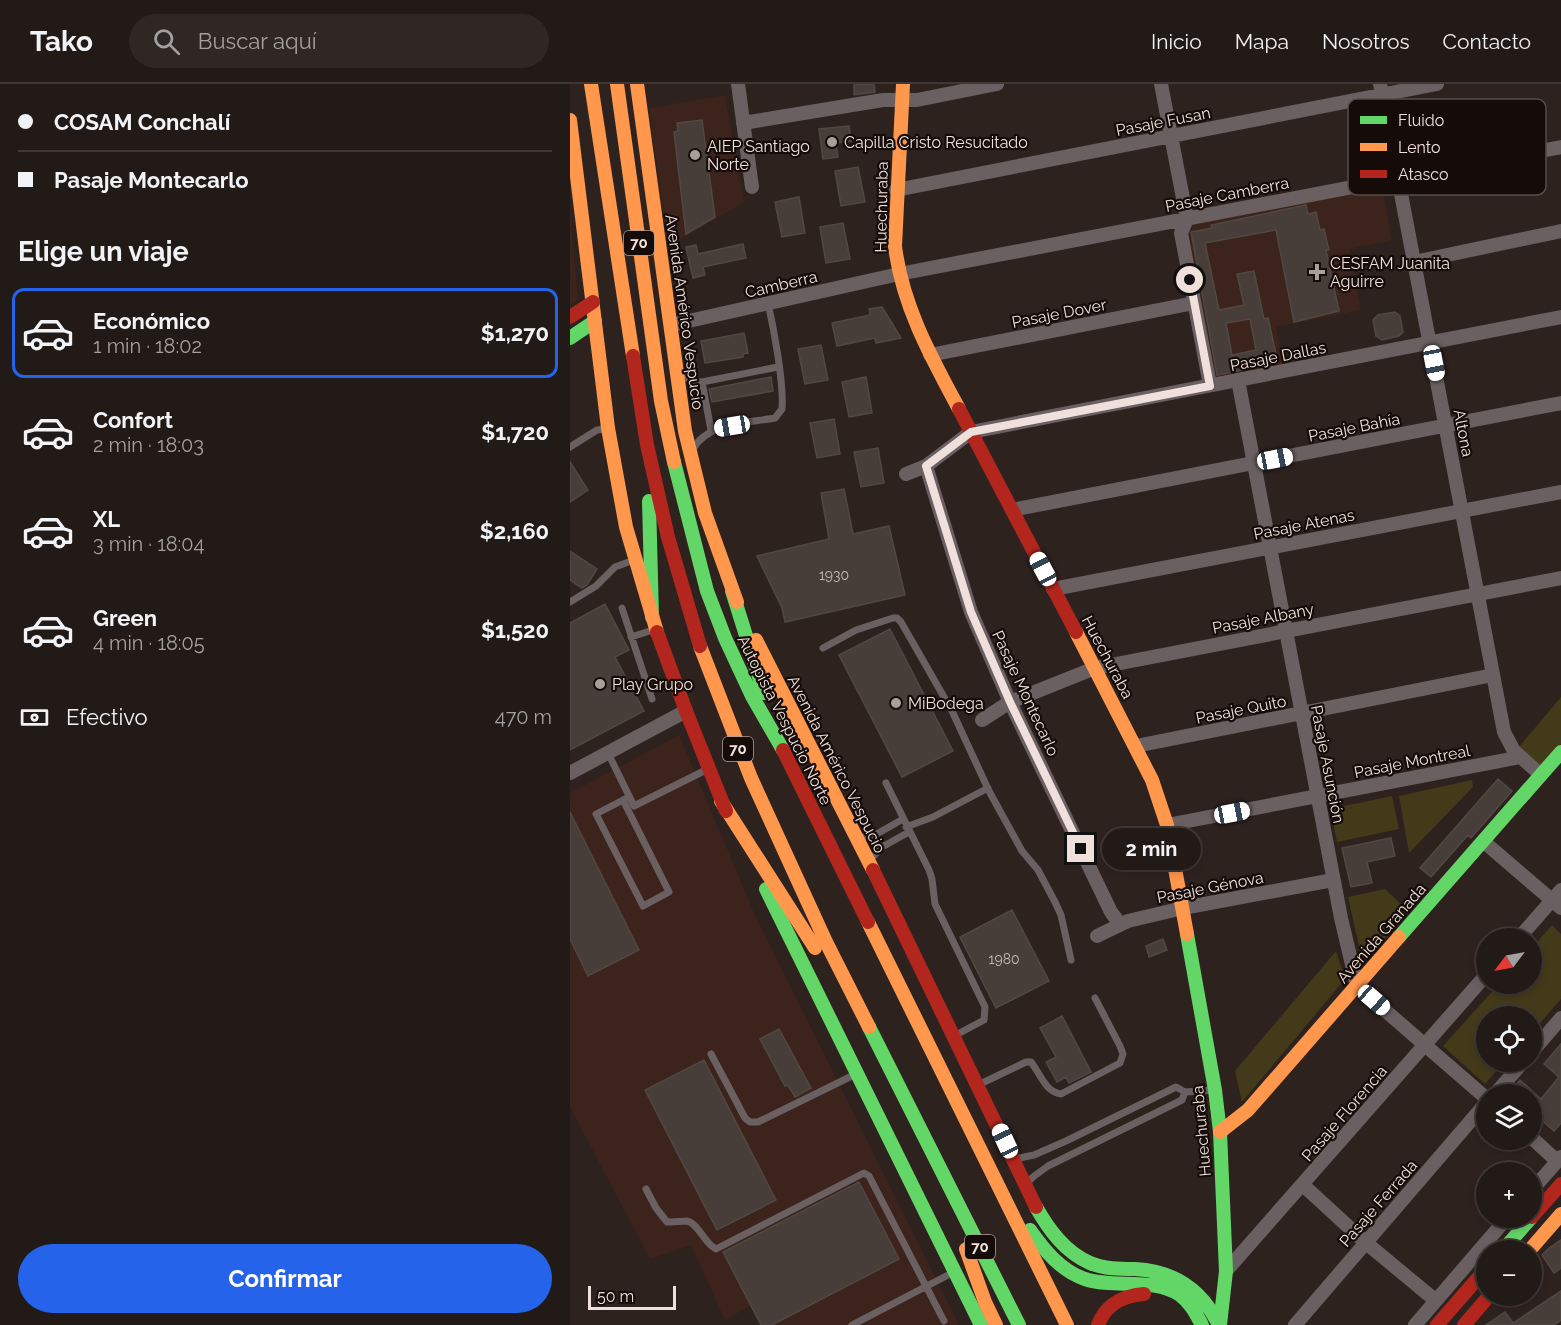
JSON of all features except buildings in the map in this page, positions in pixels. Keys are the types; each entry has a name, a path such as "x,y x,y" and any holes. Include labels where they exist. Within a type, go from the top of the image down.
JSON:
{"main road":[{"name":"70","path":"591,84 647,445 684,599 735,741 826,942 1019,1325"},
{"name":"Autopista Vespucio Norte","path":"616,84 661,401 675,473 711,600 739,668 780,744 1067,1325"},
{"name":"Avenida Américo Vespucio","path":"637,84 671,325 675,369 690,453 705,513 732,591 806,742 869,862 1040,1214 1059,1241 1089,1263 1108,1268 1147,1270 1201,1284 1220,1325"},
{"name":"Huechuraba","path":"903,84 895,246 898,274 905,297 930,355 1136,746 1152,780 1167,825 1215,1090 1220,1132 1226,1271 1220,1325"},
{"path":"570,127 572,162 619,495 634,560 654,623 721,801 981,1325"},
{"path":"570,317 592,302"},
{"path":"570,338 595,321"},
{"path":"647,445 654,623"},
{"path":"732,591 780,744"},
{"name":"Avenida Granada","path":"1220,1132 1248,1110 1561,752"},
{"path":"721,801 873,1037"},
{"path":"940,1169 985,1302 996,1325"},
{"path":"1542,1206 1561,1184"},
{"path":"999,1190 1042,1247 1072,1273 1095,1282 1155,1285 1171,1290 1187,1301 1202,1325"},
{"path":"1539,1240 1561,1214"},
{"path":"1512,1240 1522,1228"},
{"path":"1201,1284 1226,1271"},
{"path":"1437,1325 1476,1280"},
{"path":"1098,1325 1103,1313 1111,1304 1122,1298 1142,1294 1153,1294 1168,1300 1181,1312 1189,1325"},
{"path":"1464,1325 1480,1306"}],"street":[{"path":"738,84 752,186"},
{"path":"743,123 883,100 918,100 998,84"},
{"path":"1161,84 1187,219 1181,233 1210,386"},
{"name":"Pasaje Fusan","path":"896,190 1171,136 1381,89 1437,84"},
{"name":"Pasaje Camberra","path":"1546,150 1561,147"},
{"name":"Pasaje Camberra","path":"898,274 1348,188"},
{"name":"Altona","path":"1401,195 1504,732 1510,746 1541,775"},
{"path":"1414,261 1561,231"},
{"name":"Camberra","path":"671,325 898,274"},
{"name":"Pasaje Dover","path":"930,355 1194,303"},
{"name":"Pasaje Dallas","path":"906,474 926,466 971,432 1561,317"},
{"name":"Pasaje Asunción","path":"1238,380 1317,796 1357,986"},
{"name":"Pasaje Bahía","path":"1012,510 1561,403"},
{"name":"Pasaje Montecarlo","path":"926,466 971,612 1010,702 1111,912 1120,924"},
{"name":"Pasaje Atenas","path":"1053,589 1561,492"},
{"name":"Pasaje Albany","path":"982,720 1010,702 1095,668 1561,578"},
{"name":"Pasaje Quito","path":"1136,746 1493,675"},
{"path":"570,773 686,711"},
{"name":"Pasaje Montreal","path":"1167,825 1521,757"},
{"path":"1483,841 1558,899 1529,928"},
{"name":"Pasaje Génova","path":"1097,936 1120,924 1183,908 1334,880"},
{"path":"1357,986 1476,1089"},
{"name":"Pasaje Florencia","path":"1226,1271 1476,986"},
{"path":"1542,1040 1561,1018"},
{"path":"1504,1084 1514,1072"},
{"name":"Pasaje Ferrada","path":"1295,1325 1476,1114"},
{"path":"1542,1146 1559,1159 1542,1179"},
{"path":"1303,1185 1365,1242 1435,1300"},
{"path":"1415,1325 1498,1228"}],"lane":[{"path":"690,453 711,430 775,418 782,409 768,303"},
{"path":"675,369 691,381 702,382 778,367"},
{"path":"702,382 711,430"},
{"path":"570,447 597,430 608,428"},
{"path":"570,602 596,586 615,567 634,560"},
{"path":"622,608 652,699"},
{"path":"823,648 856,630 897,618 901,622 952,711 988,788 1022,851 1038,870 1055,902 1061,915 1071,960"},
{"path":"631,637 654,623"},
{"path":"608,753 626,799 669,892 643,906 596,814 626,799"},
{"path":"626,799 634,806 708,769"},
{"path":"886,783 932,879 934,904 985,1007 984,1020 954,1036"},
{"path":"857,838 933,817 988,788"},
{"path":"869,862 906,826"},
{"path":"978,1085 1026,1062 1031,1062 1048,1087 1061,1094 1120,1063 1123,1054 1120,1046 1095,998"},
{"path":"711,1054 745,1118 750,1122 758,1122 857,1073"},
{"path":"1014,1160 1034,1155 1066,1141 1176,1087 1185,1092 1215,1090"},
{"path":"1026,1185 1048,1166 1182,1100 1185,1092"},
{"path":"646,1189 656,1209 667,1222 687,1221 693,1224 716,1249 864,1173 869,1176 944,1322"},
{"path":"852,1325 955,1272"}],"shaded area":[{"name":"AIEP Santiago Norte","path":"725,95 744,202 668,247 649,108"},
{"path":"1348,194 1384,195 1392,240 1349,249 1361,310 1276,327 1284,367 1219,380 1214,375 1185,233 1190,225"},
{"path":"570,212 578,299 570,305"},
{"path":"1561,697 1561,744 1542,767 1519,747"},
{"path":"679,735 755,915 959,1325 761,1325 752,1305 725,1320 691,1245 650,1259 570,1107 570,793"},
{"path":"1472,780 1473,787 1409,853 1399,796"},
{"path":"1392,796 1399,829 1337,842 1330,809"},
{"path":"1385,889 1408,911 1363,964 1348,897"},
{"path":"1552,925 1561,934 1561,999 1542,1021 1542,1006 1479,1006 1490,994 1542,994 1542,936"},
{"path":"1336,951 1345,979 1242,1102 1235,1071"},
{"path":"1476,1009 1476,1072 1495,1072 1485,1084 1443,1046"}],"traffic: fast":[{"path":"570,338 595,321"},
{"path":"674,462 707,591 725,638 752,696 783,750"},
{"path":"649,501 652,617"},
{"path":"732,591 764,693"},
{"path":"1399,937 1561,752"},
{"path":"766,889 981,1325"},
{"path":"1187,934 1215,1090 1220,1132 1226,1271 1220,1325"},
{"path":"869,1027 1019,1325"},
{"path":"1036,1207 1058,1240 1073,1253 1090,1263 1101,1266 1149,1271 1175,1278 1195,1292 1219,1325"},
{"path":"1512,1240 1522,1228"},
{"path":"1030,1230 1041,1245 1068,1271 1096,1282 1158,1286 1169,1290 1180,1295 1187,1302 1202,1325"}],"traffic: slow":[{"path":"591,84 633,356"},
{"path":"617,84 661,401 674,462"},
{"path":"637,84 685,431 705,513 737,602"},
{"path":"903,84 895,246 911,310 938,370 959,409"},
{"path":"570,120 608,428 626,527 657,632"},
{"path":"1076,632 1152,780 1167,825 1187,934"},
{"path":"756,640 873,870"},
{"path":"700,646 751,778 826,942 869,1027"},
{"path":"721,801 815,948"},
{"path":"868,922 1067,1325"},
{"path":"1220,1132 1248,1110 1399,937"},
{"path":"1539,1240 1561,1214"},
{"path":"966,1249 996,1325"}],"traffic: jam":[{"path":"570,317 593,302"},
{"path":"633,356 647,445 668,537 700,646"},
{"path":"959,409 1076,632"},
{"path":"657,632 726,811"},
{"path":"783,750 868,922"},
{"path":"873,870 1036,1207"},
{"path":"1542,1206 1561,1184"},
{"path":"1437,1325 1476,1280"},
{"path":"1098,1325 1110,1306 1122,1299 1144,1294"},
{"path":"1464,1325 1480,1306"}],"place":[{"name":"Capilla Cristo Resucitado","path":"832,142"},
{"name":"AIEP Santiago Norte","path":"695,155"},
{"name":"CESFAM Juanita Aguirre","path":"1317,272"},
{"name":"Play Grupo","path":"600,684"},
{"name":"MiBodega","path":"896,703"}],"route":[{"path":"1081,849 1010,702 971,612 926,466 971,432 1210,386 1190,280"}]}
